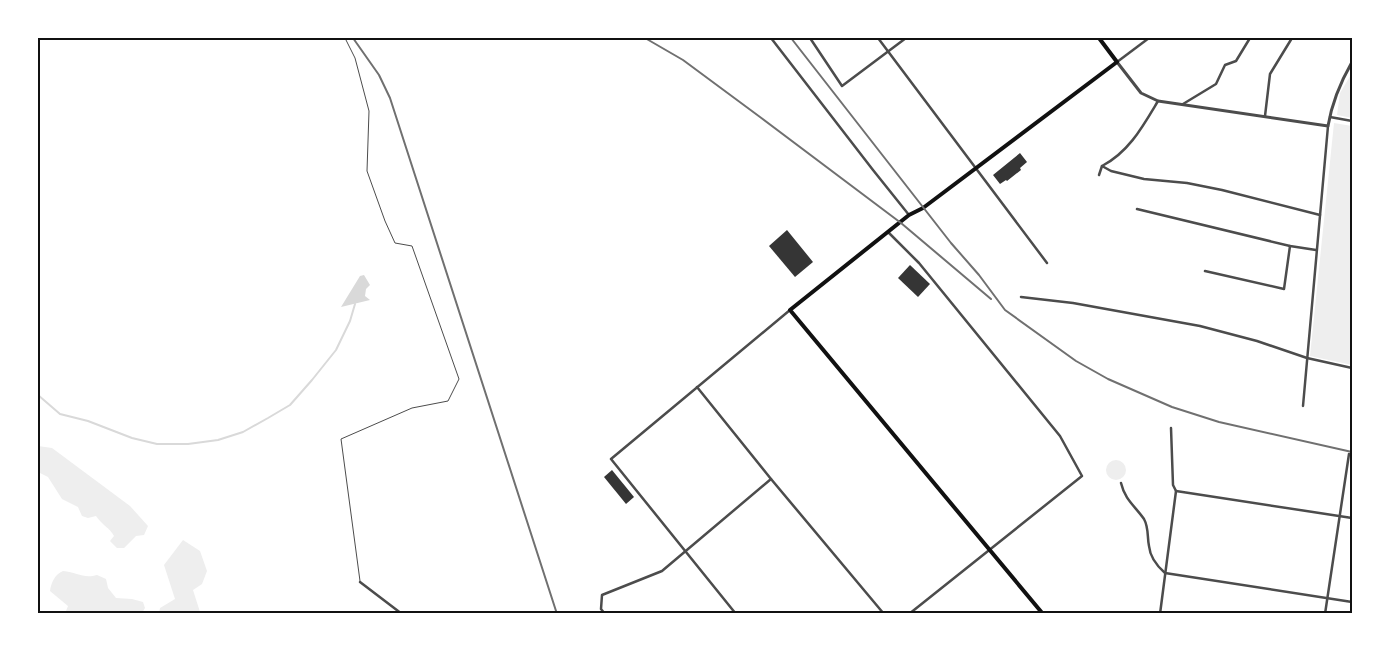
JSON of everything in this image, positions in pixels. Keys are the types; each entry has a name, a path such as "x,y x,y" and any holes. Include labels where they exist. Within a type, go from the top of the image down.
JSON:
{"main road":[{"path":"1043,614 790,310 910,215 923,208 1118,62 1099,38"}],"street":[{"path":"771,38 910,215"},
{"path":"810,38 842,86 906,38"},
{"path":"878,38 1047,262"},
{"path":"1149,38 1118,62 1141,93 1158,101 1328,126"},
{"path":"1181,105 1216,84 1226,65 1236,61 1250,38"},
{"path":"1266,116 1270,74 1292,38"},
{"path":"1303,406 1328,126 1338,88 1352,62"},
{"path":"1099,175 1102,166 1113,160 1138,135 1158,101"},
{"path":"1330,117 1352,121"},
{"path":"1102,166 1111,171 1144,179 1187,183 1320,214"},
{"path":"1137,209 1316,251"},
{"path":"888,232 919,263 1060,436 1082,476 908,614"},
{"path":"1205,271 1284,289 1290,246"},
{"path":"1021,297 1073,302 1200,326 1257,341 1307,358 1352,368"},
{"path":"736,614 611,459 790,310"},
{"path":"696,387 884,614"},
{"path":"1160,614 1176,491 1173,485 1171,428"},
{"path":"1325,614 1339,516 1351,455"},
{"path":"605,614 601,609 602,595 662,571 771,479"},
{"path":"1121,483 1123,493 1134,509 1145,520 1149,535 1148,548 1156,564 1165,573 1352,602"},
{"path":"1176,491 1352,518"},
{"path":"360,582 402,614"}],"lane":[{"path":"345,38 355,58 369,110 367,171 395,243 412,246 459,380 448,401 412,408 341,440 360,582"}],"shaded area":[{"path":"1352,73 1352,118 1337,115 1340,93"},
{"path":"1334,123 1352,126 1352,365 1310,356"},
{"path":"364,275 370,285 366,289 365,296 370,300 341,307 360,276"},
{"path":"38,446 52,448 130,506 148,526 144,535 136,536 124,548 117,548 110,541 114,536 96,516 88,518 82,516 78,507 62,499 48,477 38,472"},
{"path":"1116,460 1123,463 1126,470 1123,477 1116,480 1109,477 1106,470 1109,463"},
{"path":"183,540 200,551 207,571 202,584 193,590 200,612 199,614 159,613 160,608 175,599 164,565"},
{"path":"63,571 84,576 97,575 106,579 108,588 116,598 143,602 145,608 142,613 63,613 68,606 50,591 54,579"}],"building":[{"path":"1020,153 1027,162 1020,168 1021,170 1000,184 993,175"},
{"path":"787,230 813,262 795,277 769,246"},
{"path":"910,265 930,284 918,297 898,278"},
{"path":"612,470 634,497 626,504 604,477"}],"waterway":[{"path":"38,395 60,414 88,421 132,438 157,444 188,444 218,440 243,432 290,405 336,350 350,321 355,304"}],"railway":[{"path":"353,38 379,75 390,98 557,614"},
{"path":"645,38 683,60 901,223 991,299"},
{"path":"791,38 1005,310 1076,361 1108,379 1172,407 1219,422 1352,452"}]}
